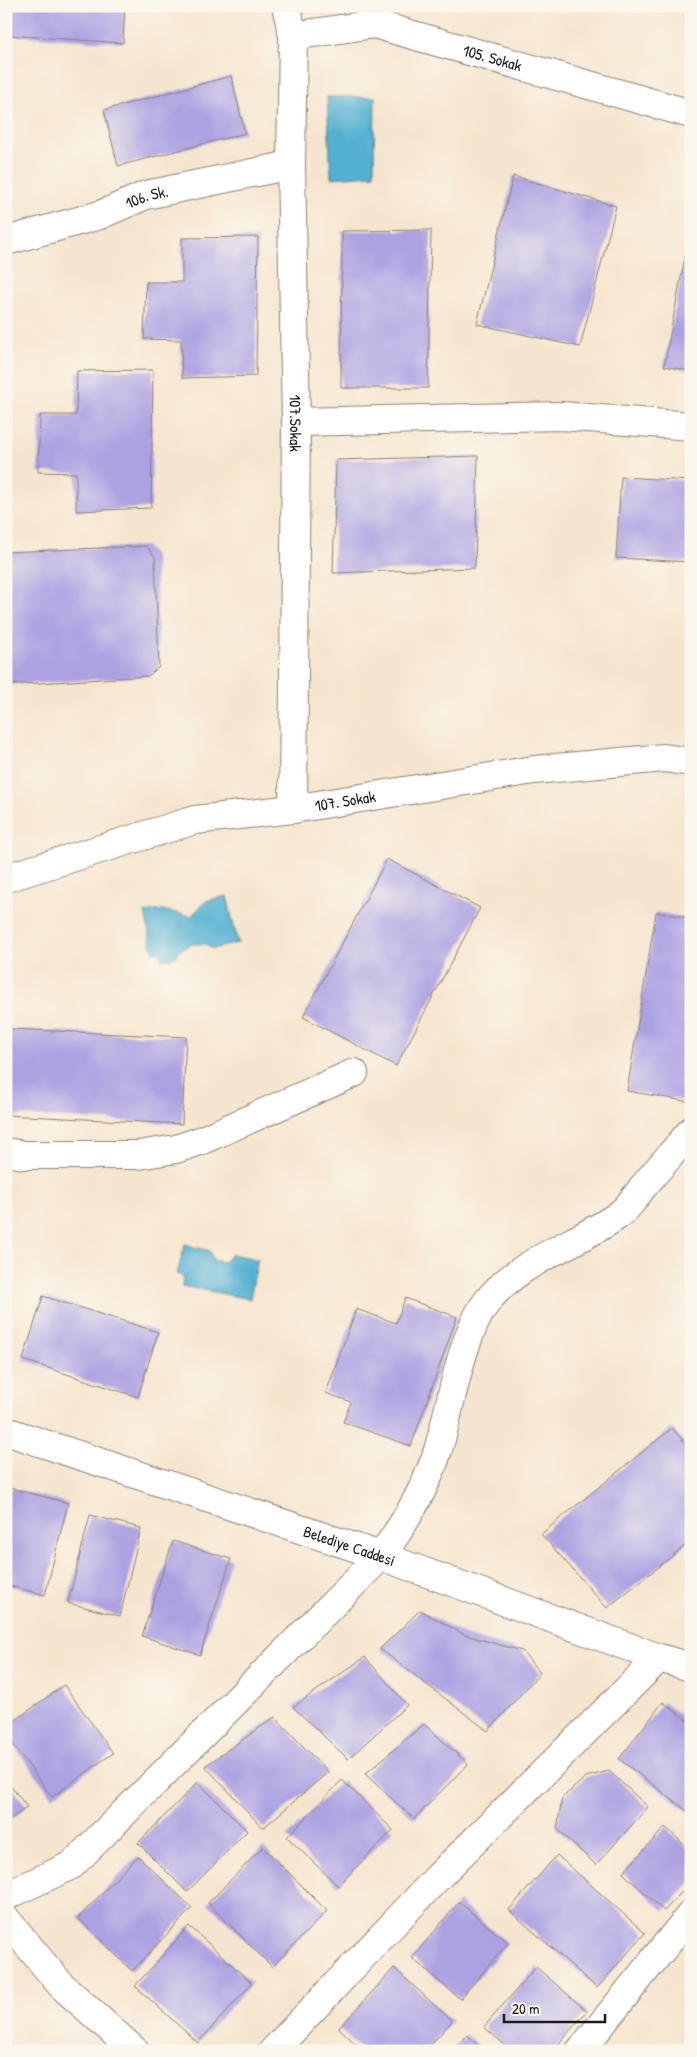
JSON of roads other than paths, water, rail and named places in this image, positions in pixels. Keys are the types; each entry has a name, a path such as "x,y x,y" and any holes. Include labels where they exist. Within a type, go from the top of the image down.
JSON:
{"street":[{"name":"107.Sokak","path":"286,6 293,36 291,165 296,422 293,808"},
{"name":"105. Sokak","path":"293,36 374,24 691,114"},
{"name":"106. Sk.","path":"6,241 100,215 146,195 291,165"},
{"path":"296,422 562,416 691,426"},
{"name":"107. Sokak","path":"6,878 196,820 293,808 534,770 664,758 691,762"},
{"path":"6,1152 24,1155 139,1155 176,1149 200,1141 354,1073"},
{"path":"6,1896 72,1865 380,1556 410,1514 426,1484 438,1451 473,1326 486,1304 501,1286 519,1270 582,1238 622,1213 691,1130"},
{"name":"Belediye Caddesi","path":"6,1431 380,1556 691,1668"},
{"path":"273,2051 438,1877 660,1658"},
{"path":"580,2051 691,1914"},
{"path":"6,1919 61,1985 135,2051"}],"water":[{"path":"327,97 375,97 374,175 331,178"},
{"path":"227,896 238,943 212,949 206,944 193,944 179,950 177,956 161,960 162,953 157,951 153,953 145,913 162,910 191,916 206,901"},
{"path":"185,1244 210,1251 213,1260 224,1262 231,1254 258,1259 250,1299 182,1286 183,1276 177,1274"}]}
